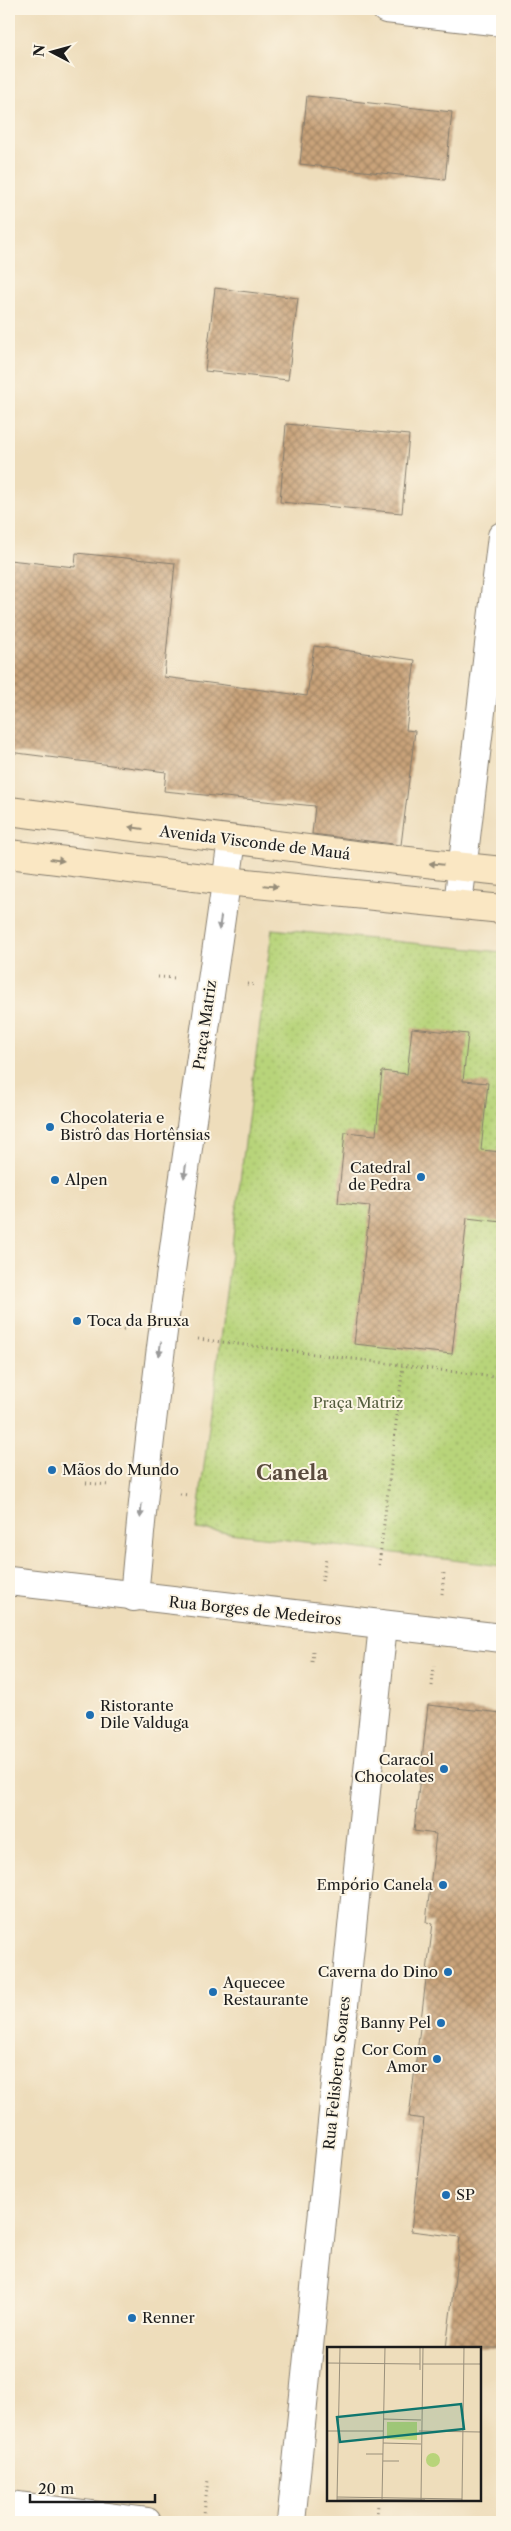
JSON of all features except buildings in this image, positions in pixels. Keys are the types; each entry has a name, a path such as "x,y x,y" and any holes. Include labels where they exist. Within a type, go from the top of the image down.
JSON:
{"main road":[{"name":"Avenida Visconde de Mauá","path":"9,811 232,840 502,871"},
{"path":"9,854 227,881 502,910"}],"street":[{"path":"386,9 502,22"},
{"path":"458,904 502,536"},
{"name":"Praça Matriz","path":"134,1597 143,1489 162,1334 232,840"},
{"name":"Rua Borges de Medeiros","path":"9,1581 134,1597 502,1638"},
{"name":"Rua Felisberto Soares","path":"291,2522 382,1625"},
{"path":"9,2505 147,2522"}],"path":[{"path":"108,1327 502,1378"},
{"path":"379,1565 404,1366"},
{"path":"203,2522 208,2480"},
{"path":"376,2522 378,2505"}],"green space":[{"name":"Praça Matriz","path":"272,929 502,952 502,1566 196,1529"}],"place":[{"name":"Chocolateria e Bistrô das Hortênsias","path":"50,1127"},
{"name":"Catedral de Pedra","path":"421,1177"},
{"name":"Alpen","path":"55,1180"},
{"name":"Toca da Bruxa","path":"77,1321"},
{"name":"Mãos do Mundo","path":"52,1470"},
{"name":"Ristorante Dile Valduga","path":"90,1715"},
{"name":"Caracol Chocolates","path":"444,1769"},
{"name":"Empório Canela","path":"443,1885"},
{"name":"Caverna do Dino","path":"448,1972"},
{"name":"Aquecee Restaurante","path":"213,1992"},
{"name":"Banny Pel","path":"441,2023"},
{"name":"Cor Com Amor","path":"437,2059"},
{"name":"SP","path":"446,2195"},
{"name":"Renner","path":"132,2318"}],"district":[{"name":"Canela","path":"292,1473"}]}
